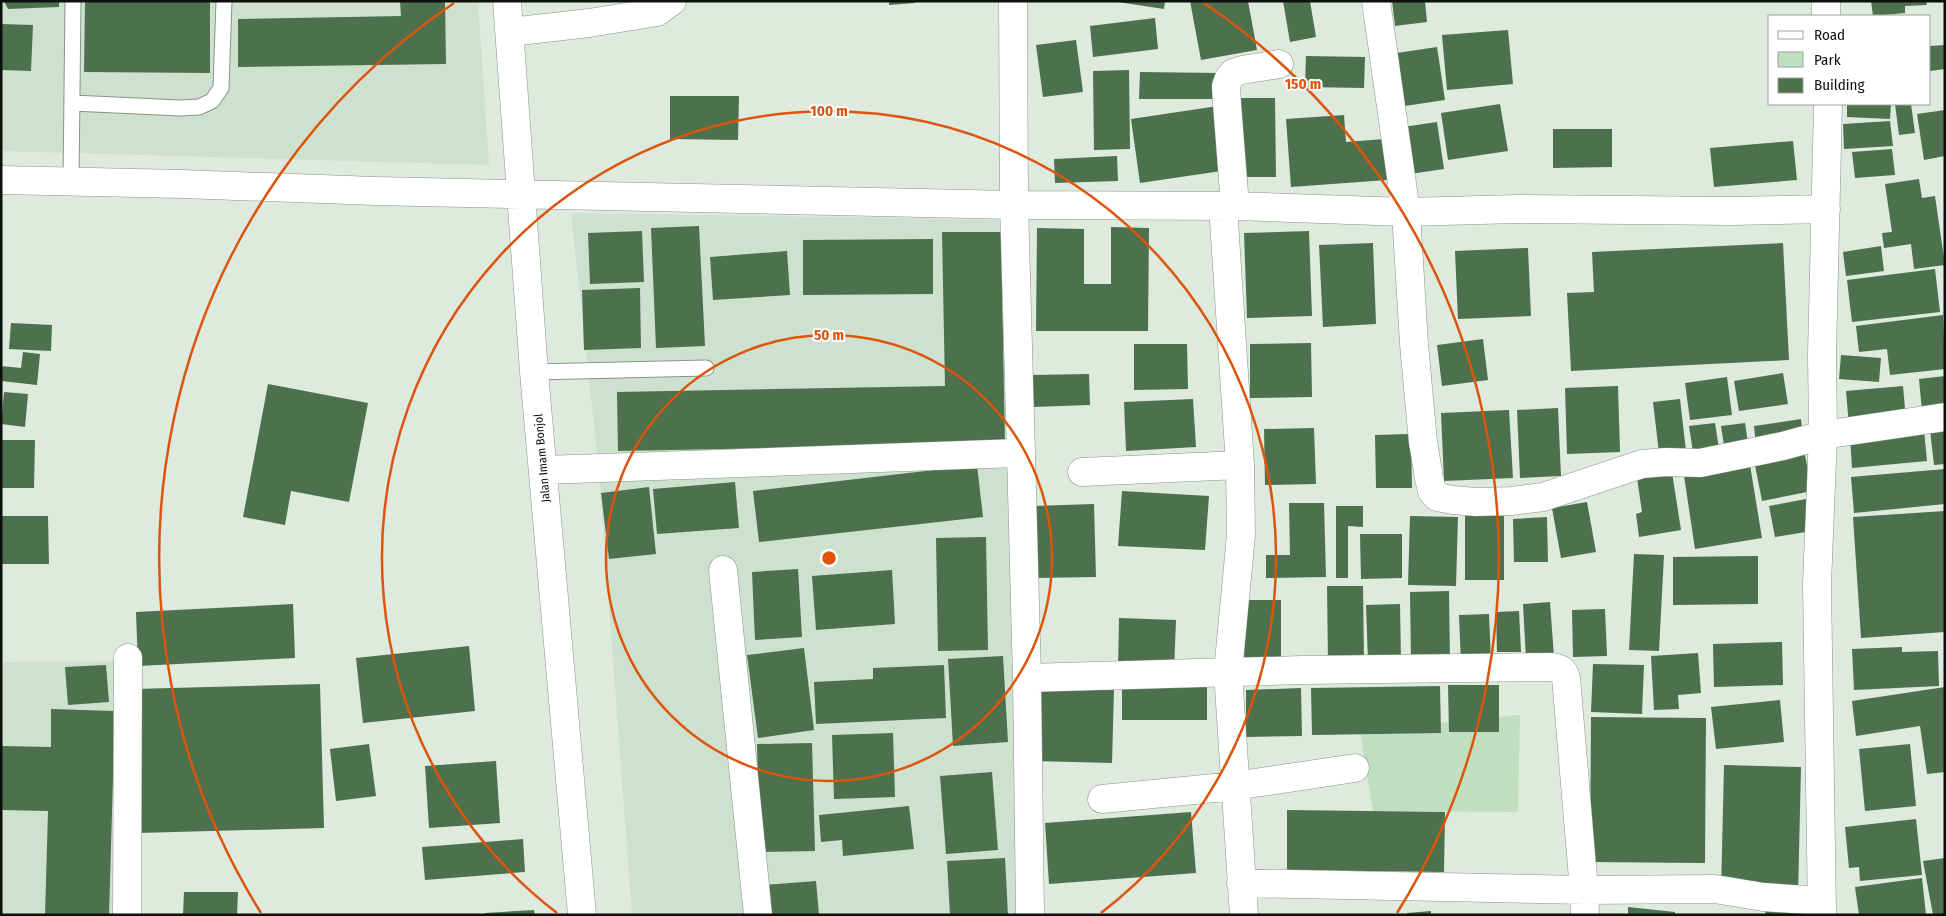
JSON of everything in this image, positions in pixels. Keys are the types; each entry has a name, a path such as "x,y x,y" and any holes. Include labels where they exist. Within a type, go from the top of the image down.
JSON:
{"street":[{"name":"Jalan Imam Bonjol","path":"507,1 534,372 582,915"},
{"path":"510,32 588,23 657,12 672,1"},
{"path":"1013,1 1014,205 1027,678 1030,915"},
{"path":"1376,1 1406,212 1414,344 1423,442 1432,491 1438,496 1453,500 1476,502 1512,501 1542,497 1642,464 1666,462 1700,463 1783,446 1823,435 1945,417"},
{"path":"1826,1 1826,15"},
{"path":"1244,915 1228,672 1241,535 1226,86 1228,78 1233,73 1279,64"},
{"path":"1241,883 1584,902 1715,889 1822,908 1817,584 1823,435 1822,354 1828,105"},
{"path":"1,180 375,191 1014,205 1229,206 1406,212 1518,209 1732,211 1826,209"},
{"path":"544,470 1021,453"},
{"path":"1082,472 1240,465"},
{"path":"723,570 758,915"},
{"path":"127,915 128,658"},
{"path":"1027,678 1228,672 1553,667 1561,669 1566,678 1584,902"},
{"path":"1102,800 1235,786 1355,768"}],"lane":[{"path":"71,182 73,1"},
{"path":"72,104 180,108 199,107 212,101 221,88 224,1"},
{"path":"534,372 706,368"}],"shaded area":[{"path":"1,1 478,1 489,165 1,151"},
{"path":"571,213 1013,220 1024,915 632,915 599,472"},
{"path":"128,661 123,915 1,915 1,662"}],"green space":[{"path":"1520,715 1518,812 1373,811 1360,731"}],"building":[{"path":"4,1 59,1 59,7 8,9"},
{"path":"85,1 210,1 210,73 84,72"},
{"path":"400,1 445,1 446,64 238,67 238,19 401,16"},
{"path":"889,1 915,1 915,3 889,5"},
{"path":"1111,1 1165,1 1164,9"},
{"path":"1190,1 1248,1 1257,50 1201,60"},
{"path":"1283,1 1310,1 1316,37 1290,42"},
{"path":"1392,1 1425,1 1427,22 1395,26"},
{"path":"1871,1 1926,1 1927,5 1905,6 1905,13 1873,15"},
{"path":"1155,18 1158,49 1093,57 1090,26"},
{"path":"1,24 33,25 31,71 1,70"},
{"path":"1508,30 1513,84 1447,90 1442,35"},
{"path":"1076,40 1083,92 1043,97 1036,45"},
{"path":"1945,45 1945,69 1931,71 1931,46"},
{"path":"1437,47 1445,100 1398,107 1390,54"},
{"path":"1306,56 1365,57 1364,88 1305,87"},
{"path":"1129,70 1130,149 1094,150 1093,71"},
{"path":"1140,72 1219,73 1219,99 1139,99"},
{"path":"670,96 739,96 738,140 670,139"},
{"path":"1240,98 1275,98 1276,177 1241,177"},
{"path":"1500,104 1508,151 1448,160 1441,113"},
{"path":"1847,105 1891,105 1890,119 1847,117"},
{"path":"1895,105 1911,105 1915,133 1899,135"},
{"path":"1218,106 1228,170 1140,183 1131,119"},
{"path":"1945,110 1945,156 1924,160 1917,114"},
{"path":"1344,115 1346,142 1384,139 1387,180 1291,187 1286,119"},
{"path":"1890,121 1893,146 1844,149 1843,124"},
{"path":"1437,122 1444,169 1410,174 1403,127"},
{"path":"1553,129 1612,129 1612,167 1553,168"},
{"path":"1793,141 1797,180 1714,187 1710,148"},
{"path":"1892,149 1895,175 1855,178 1852,152"},
{"path":"1117,156 1118,181 1055,183 1054,159"},
{"path":"1919,179 1922,198 1935,196 1945,265 1914,269 1911,244 1884,248 1882,233 1892,232 1885,184"},
{"path":"699,226 705,346 656,348 651,228"},
{"path":"1111,227 1149,228 1148,331 1036,331 1037,228 1084,229 1084,284 1111,284"},
{"path":"642,231 644,282 590,284 588,233"},
{"path":"1309,231 1312,316 1247,318 1244,233"},
{"path":"942,232 1001,232 1005,444 618,451 617,392 945,386"},
{"path":"933,239 933,294 803,295 803,240"},
{"path":"1373,243 1376,324 1323,327 1319,245"},
{"path":"1783,243 1789,360 1571,371 1567,293 1594,292 1592,252"},
{"path":"1881,246 1884,271 1846,276 1843,252"},
{"path":"1528,248 1531,316 1458,319 1455,251"},
{"path":"787,251 790,295 713,300 710,257"},
{"path":"1935,269 1940,312 1852,322 1847,280"},
{"path":"640,288 641,348 584,350 582,290"},
{"path":"1943,315 1945,369 1890,375 1887,349 1859,352 1856,326"},
{"path":"11,323 52,325 51,351 9,349"},
{"path":"1483,339 1488,380 1442,386 1437,345"},
{"path":"1311,343 1312,397 1250,398 1250,344"},
{"path":"1134,344 1187,344 1188,389 1134,390"},
{"path":"23,352 40,354 37,385 1,381 1,366 21,368"},
{"path":"1841,355 1881,358 1879,382 1839,379"},
{"path":"1783,373 1788,404 1739,411 1734,381"},
{"path":"1089,374 1090,405 1032,407 1031,375"},
{"path":"1945,376 1945,409 1922,411 1919,379"},
{"path":"1727,377 1732,415 1690,420 1685,383"},
{"path":"268,384 368,403 349,502 291,491 285,525 243,517"},
{"path":"1618,386 1620,452 1567,454 1565,388"},
{"path":"1903,386 1906,420 1849,426 1846,391"},
{"path":"4,392 28,394 25,427 1,424"},
{"path":"1193,399 1196,447 1126,451 1124,402"},
{"path":"1680,399 1686,451 1659,453 1653,402"},
{"path":"1558,408 1561,476 1520,478 1517,410"},
{"path":"1509,410 1513,478 1444,481 1441,413"},
{"path":"1801,419 1803,439 1756,445 1754,426"},
{"path":"1945,420 1945,464 1934,465 1929,421"},
{"path":"1715,423 1720,455 1694,459 1689,426"},
{"path":"1745,423 1749,449 1725,452 1721,426"},
{"path":"1314,428 1316,484 1265,485 1264,429"},
{"path":"1924,430 1927,461 1852,468 1850,436"},
{"path":"1411,434 1412,488 1376,488 1375,435"},
{"path":"1,440 35,440 34,488 1,488"},
{"path":"1803,445 1812,491 1762,501 1753,455"},
{"path":"1749,459 1762,538 1695,549 1683,469"},
{"path":"977,465 983,517 759,542 753,491"},
{"path":"1671,466 1681,530 1639,537 1636,514 1642,512 1636,471"},
{"path":"1945,469 1945,504 1854,513 1851,477"},
{"path":"735,482 739,528 657,534 653,489"},
{"path":"649,487 656,554 609,559 601,493"},
{"path":"1122,491 1209,496 1205,550 1118,546"},
{"path":"1806,499 1812,531 1775,537 1769,506"},
{"path":"1587,502 1596,552 1561,558 1552,508"},
{"path":"1289,503 1324,503 1326,577 1266,578 1266,555 1290,555"},
{"path":"1094,504 1096,577 1035,578 1033,506"},
{"path":"1336,506 1363,506 1363,527 1348,526 1348,578 1336,578"},
{"path":"1945,511 1945,632 1861,638 1853,517"},
{"path":"1,516 48,516 49,564 1,564"},
{"path":"1410,516 1458,517 1456,586 1408,585"},
{"path":"1465,516 1504,516 1504,580 1465,580"},
{"path":"1547,517 1548,562 1514,562 1513,519"},
{"path":"1360,534 1402,534 1402,578 1361,579"},
{"path":"986,537 988,650 938,651 936,538"},
{"path":"1634,554 1664,555 1659,651 1629,650"},
{"path":"1758,556 1758,604 1673,605 1673,557"},
{"path":"798,569 802,637 755,640 752,572"},
{"path":"892,570 895,624 816,630 812,576"},
{"path":"1327,586 1363,586 1364,662 1328,662"},
{"path":"1449,591 1450,662 1411,662 1410,592"},
{"path":"1245,600 1281,600 1281,665 1244,665"},
{"path":"1550,602 1554,657 1526,659 1523,604"},
{"path":"293,604 295,658 138,666 136,612"},
{"path":"1400,604 1401,660 1368,661 1366,605"},
{"path":"1605,609 1607,656 1573,657 1572,610"},
{"path":"1519,611 1521,652 1497,652 1496,612"},
{"path":"1489,614 1491,662 1461,663 1459,615"},
{"path":"1119,618 1176,620 1174,671 1118,670"},
{"path":"1782,642 1783,685 1714,687 1713,644"},
{"path":"469,646 475,711 363,723 356,658"},
{"path":"1902,647 1902,652 1938,651 1939,686 1854,690 1852,649"},
{"path":"804,648 814,730 758,738 747,655"},
{"path":"1698,653 1701,693 1678,695 1679,709 1654,710 1651,656"},
{"path":"1003,656 1008,742 953,746 948,659"},
{"path":"1593,664 1644,665 1642,714 1591,712"},
{"path":"106,665 109,702 68,705 65,667"},
{"path":"944,665 946,718 816,724 814,682 873,679 873,668"},
{"path":"1122,679 1207,679 1207,720 1122,720"},
{"path":"320,684 324,828 138,833 134,689"},
{"path":"1448,685 1499,685 1499,732 1449,732"},
{"path":"1440,686 1441,733 1312,735 1311,688"},
{"path":"1036,687 1114,689 1112,763 1034,761"},
{"path":"1945,687 1945,772 1927,774 1920,726 1856,736 1852,701"},
{"path":"1301,688 1302,736 1246,737 1246,690"},
{"path":"1780,700 1784,742 1716,749 1711,707"},
{"path":"51,709 115,711 109,915 45,915 48,811 1,810 1,746 51,747"},
{"path":"1591,717 1706,718 1705,863 1590,862"},
{"path":"893,733 895,797 834,799 832,735"},
{"path":"812,743 815,851 760,852 757,744"},
{"path":"369,744 376,796 336,801 330,749"},
{"path":"1910,744 1916,806 1865,811 1859,749"},
{"path":"496,761 500,823 429,828 425,766"},
{"path":"1724,765 1801,767 1798,895 1721,893"},
{"path":"992,772 998,850 946,854 940,776"},
{"path":"909,806 914,849 843,856 842,840 821,842 819,815"},
{"path":"1287,810 1445,812 1444,872 1287,870"},
{"path":"1191,812 1196,873 1049,884 1045,823"},
{"path":"1916,819 1922,875 1860,881 1859,867 1849,868 1845,827"},
{"path":"523,839 525,872 425,880 422,847"},
{"path":"1005,858 1008,915 950,915 947,861"},
{"path":"1945,858 1945,915 1933,915 1923,861"},
{"path":"1922,878 1926,915 1859,915 1855,887"},
{"path":"816,881 819,915 767,915 764,885"},
{"path":"184,892 238,892 237,915 183,915"},
{"path":"1766,905 1794,906 1794,915 1765,915"},
{"path":"1628,907 1675,912 1675,915 1628,915"},
{"path":"534,910 535,915 485,915 485,913"},
{"path":"1431,911 1431,915 1407,915 1407,913"}]}
